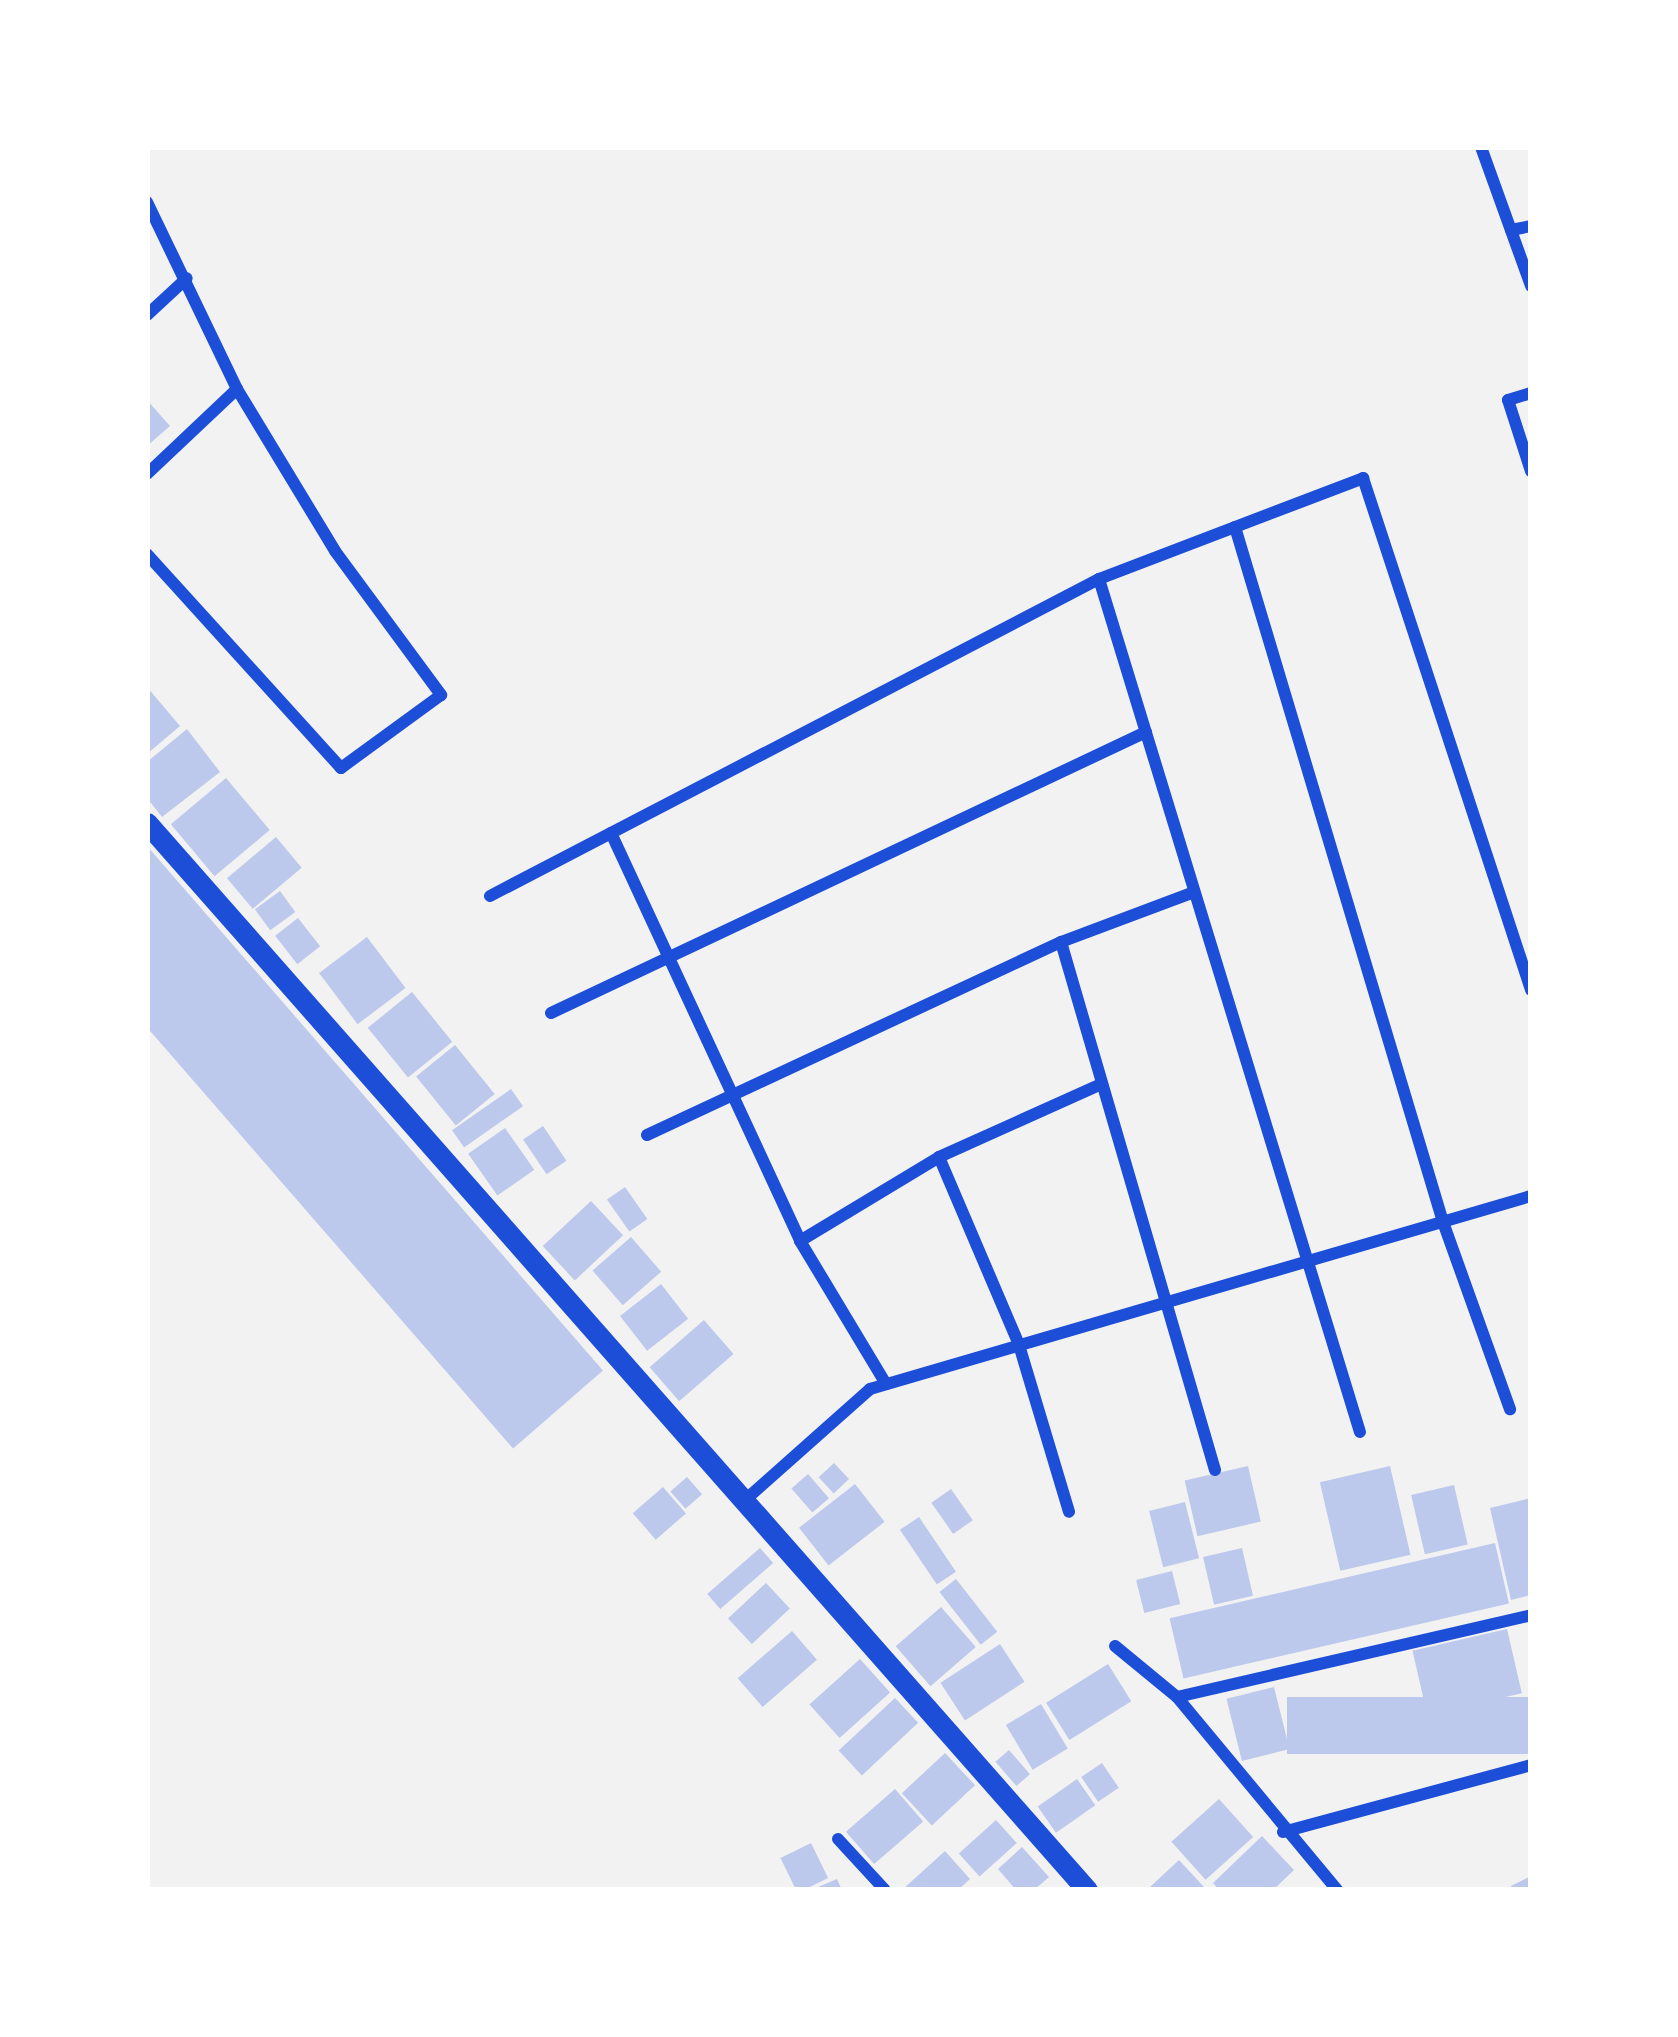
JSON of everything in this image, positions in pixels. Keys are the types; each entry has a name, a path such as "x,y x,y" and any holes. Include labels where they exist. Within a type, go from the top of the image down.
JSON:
{"street":[{"path":"1481,147 1531,286"},
{"path":"147,202 237,388 335,551 442,695 340,768 147,554"},
{"path":"1511,230 1531,226"},
{"path":"147,315 187,278"},
{"path":"147,474 237,388"},
{"path":"1531,393 1508,400 1531,471"},
{"path":"490,896 1099,579 1363,478 1531,990"},
{"path":"1235,527 1443,1222 1510,1409"},
{"path":"1099,579 1360,1432"},
{"path":"551,1012 1146,732"},
{"path":"147,823 1087,1890"},
{"path":"611,833 800,1241 886,1384"},
{"path":"647,1135 1061,942 1195,892"},
{"path":"1061,942 1159,1304 1215,1470"},
{"path":"800,1241 939,1157 1100,1085"},
{"path":"939,1157 1019,1345 1069,1512"},
{"path":"744,1501 886,1384 1531,1196"},
{"path":"1177,1697 1531,1615"},
{"path":"1114,1646 1177,1697 1283,1832 1336,1890"},
{"path":"1283,1832 1531,1765"},
{"path":"838,1839 885,1890"}],"building":[{"path":"147,400 170,426 147,446"},
{"path":"147,687 180,726 147,754"},
{"path":"187,729 220,772 162,817 147,798 147,762"},
{"path":"226,778 270,830 215,876 171,824"},
{"path":"276,837 302,868 253,909 227,878"},
{"path":"147,846 603,1371 513,1449 147,1027"},
{"path":"280,891 295,912 270,930 255,909"},
{"path":"298,918 320,946 297,964 275,936"},
{"path":"367,937 406,988 358,1024 319,973"},
{"path":"412,992 452,1042 408,1078 368,1028"},
{"path":"455,1045 495,1094 456,1125 416,1076"},
{"path":"511,1089 523,1106 464,1147 452,1130"},
{"path":"543,1126 566,1161 547,1174 523,1139"},
{"path":"505,1128 534,1170 497,1196 468,1154"},
{"path":"625,1187 647,1219 629,1232 607,1200"},
{"path":"591,1201 623,1235 575,1280 543,1246"},
{"path":"631,1237 661,1272 623,1305 593,1270"},
{"path":"661,1284 688,1319 647,1351 620,1316"},
{"path":"704,1320 734,1354 679,1401 650,1367"},
{"path":"834,1463 849,1479 834,1493 819,1477"},
{"path":"1248,1466 1261,1522 1197,1536 1185,1481"},
{"path":"1390,1466 1410,1555 1340,1571 1320,1482"},
{"path":"808,1474 829,1498 812,1513 791,1488"},
{"path":"687,1477 702,1494 685,1509 670,1491"},
{"path":"855,1484 885,1522 829,1566 799,1528"},
{"path":"1454,1485 1468,1544 1425,1554 1411,1495"},
{"path":"663,1487 686,1513 656,1540 633,1513"},
{"path":"951,1489 973,1520 953,1534 931,1503"},
{"path":"1531,1498 1531,1595 1511,1600 1490,1508"},
{"path":"1185,1502 1199,1558 1163,1567 1149,1511"},
{"path":"919,1517 956,1572 937,1585 900,1530"},
{"path":"1495,1543 1509,1603 1184,1679 1170,1618"},
{"path":"760,1548 773,1563 720,1609 707,1594"},
{"path":"1242,1548 1253,1596 1214,1605 1203,1557"},
{"path":"1172,1571 1180,1604 1144,1613 1136,1580"},
{"path":"956,1579 997,1632 981,1645 939,1592"},
{"path":"766,1583 790,1609 752,1644 728,1618"},
{"path":"941,1607 976,1647 930,1686 896,1646"},
{"path":"1507,1629 1522,1693 1427,1715 1412,1651"},
{"path":"792,1631 817,1660 763,1707 738,1678"},
{"path":"1000,1644 1025,1682 965,1720 940,1683"},
{"path":"860,1659 890,1692 840,1738 809,1705"},
{"path":"1108,1664 1131,1701 1069,1740 1046,1703"},
{"path":"1274,1687 1289,1749 1242,1761 1226,1699"},
{"path":"1287,1697 1531,1697 1531,1754 1287,1754"},
{"path":"895,1698 918,1723 862,1775 839,1751"},
{"path":"1041,1704 1068,1749 1033,1770 1006,1725"},
{"path":"1009,1750 1030,1774 1016,1786 995,1762"},
{"path":"945,1753 975,1785 932,1825 902,1793"},
{"path":"1102,1763 1119,1788 1098,1802 1081,1777"},
{"path":"1077,1779 1095,1805 1056,1833 1038,1807"},
{"path":"895,1789 923,1821 874,1864 846,1832"},
{"path":"1219,1799 1253,1837 1206,1880 1171,1842"},
{"path":"996,1820 1017,1843 980,1876 959,1853"},
{"path":"1262,1836 1294,1870 1273,1890 1219,1890 1213,1883"},
{"path":"811,1843 828,1878 796,1890 780,1858"},
{"path":"1022,1847 1049,1877 1034,1890 1016,1890 998,1869"},
{"path":"945,1851 970,1879 958,1890 902,1890"},
{"path":"1179,1860 1204,1887 1150,1887"},
{"path":"1531,1876 1531,1890 1513,1890 1511,1886"},
{"path":"837,1879 842,1890 811,1890"}]}
